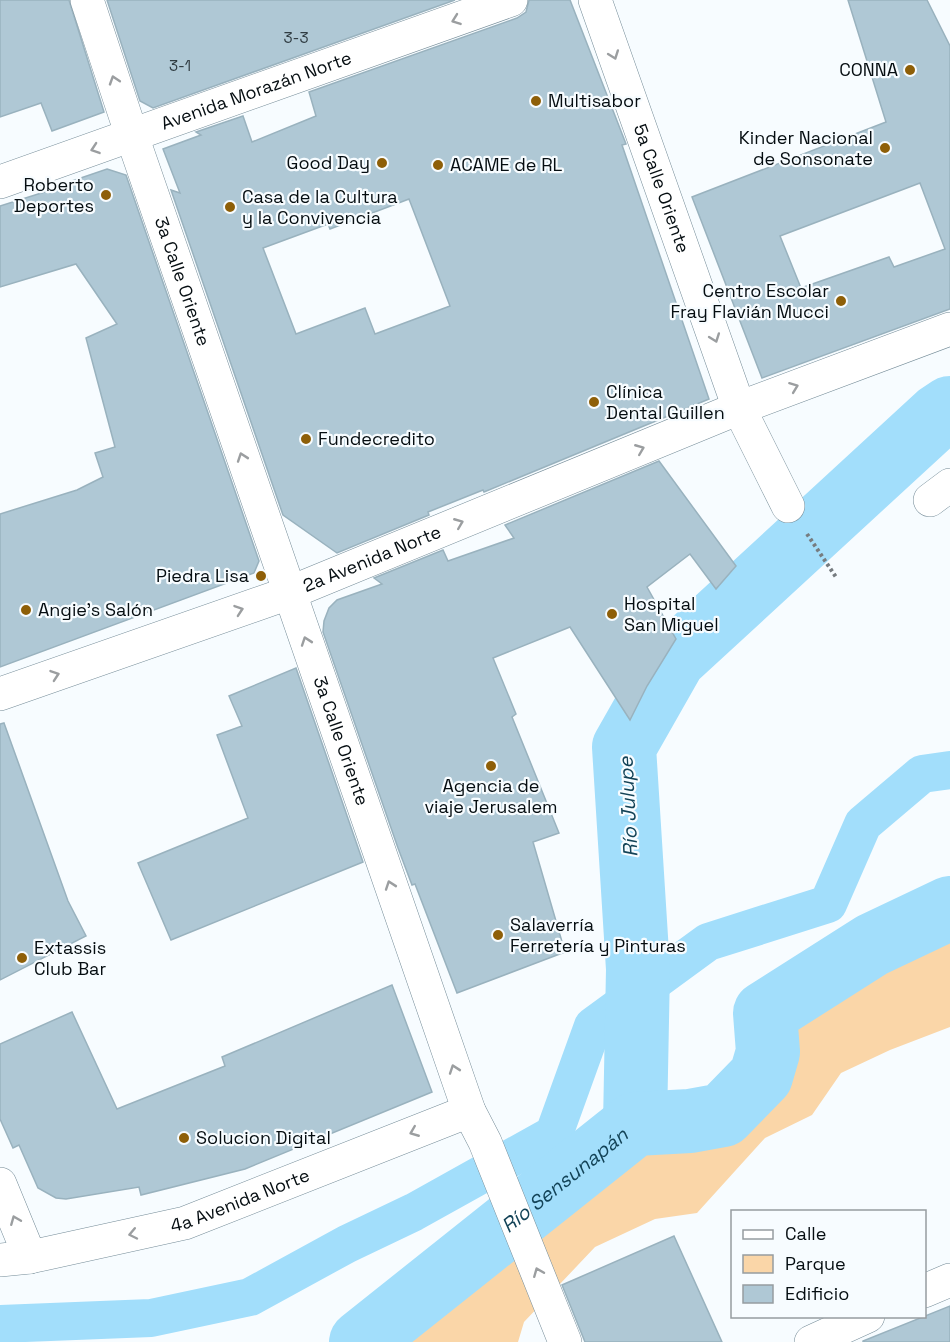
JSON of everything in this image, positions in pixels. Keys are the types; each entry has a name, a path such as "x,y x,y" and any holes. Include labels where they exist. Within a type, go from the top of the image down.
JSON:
{"main road":[{"name":"3a Calle Oriente","path":"87,0 469,1111 485,1142 563,1334"},
{"name":"Avenida Morazán Norte","path":"0,182 511,0"},
{"name":"5a Calle Oriente","path":"595,0 739,408 788,506"},
{"name":"2a Avenida Norte","path":"0,694 289,593 739,408 950,329"},
{"name":"4a Avenida Norte","path":"15,1258 185,1223 469,1111"},
{"path":"0,1184 15,1258"},
{"path":"926,1290 950,1280"},
{"path":"811,1342 866,1318"}],"path":[{"path":"830,568 836,577"}],"green space":[{"path":"950,925 950,1027 890,1050 841,1073 812,1115 765,1138 697,1213 655,1219 595,1247 524,1322 518,1342 399,1342 478,1278 565,1198 636,1147 668,1139 714,1140 758,1107 783,1066 792,1036 807,1009 878,963"}],"building":[{"path":"0,0 69,0 104,112 52,131 41,103 0,117"},
{"path":"107,0 455,0 153,108 140,101"},
{"path":"529,0 570,0 626,144 622,145 709,399 484,492 483,490 428,512 429,515 337,553 283,515 171,190 180,193 163,149 201,135 196,132 243,116 252,142 316,116 309,92 517,18 526,12","holes":["409,199 450,306 375,334 365,308 296,334 263,248 328,224 330,229"]},
{"path":"848,0 927,0 950,46 950,309 762,378 692,197 886,122","holes":["920,183 945,249 894,267 889,257 801,288 780,236"]},
{"path":"107,169 126,175 259,561 254,573 0,667 0,514 77,490 103,477 95,453 115,447 86,338 117,324 76,264 0,287 0,206 73,183 72,181"},
{"path":"659,461 736,566 716,589 690,554 647,587 676,639 647,686 630,720 570,627 493,658 516,714 512,717 559,833 533,842 565,952 457,993 415,884 412,885 398,848 323,632 324,621 329,608 337,600 382,584 374,578 443,550 448,561 514,538 505,525"},
{"path":"296,668 363,862 171,940 138,863 248,818 217,735 242,726 229,696"},
{"path":"4,723 68,901 86,936 0,980 0,724"},
{"path":"392,985 432,1092 245,1169 141,1195 139,1187 66,1199 56,1198 38,1188 19,1145 13,1148 0,1119 0,1044 72,1012 117,1109 225,1066 222,1057"},
{"path":"674,1236 722,1342 585,1342 562,1285"},
{"path":"950,1306 950,1342 863,1342 920,1318 926,1318 926,1316"}],"waterway":[{"name":"Río Julupe","path":"635,1124 638,969 624,747 674,659 938,416 950,408"},
{"path":"0,1324 151,1318 250,1297 347,1244 414,1212 554,1134 593,1026 708,942 828,904 863,824 922,774 950,770"},
{"name":"Río Sensunapán","path":"361,1342 635,1124 690,1121 723,1115 761,1076 768,1052 765,1013 872,945 950,908"}],"place":[{"name":"CONNA","path":"910,70"},
{"name":"Multisabor","path":"536,101"},
{"name":"Kinder Nacional de Sonsonate","path":"885,148"},
{"name":"Good Day","path":"382,163"},
{"name":"ACAME de RL","path":"438,165"},
{"name":"Roberto Deportes","path":"106,195"},
{"name":"Casa de la Cultura y la Convivencia","path":"230,207"},
{"name":"Centro Escolar Fray Flavián Mucci","path":"841,301"},
{"name":"Clínica Dental Guillen","path":"594,402"},
{"name":"Fundecredito","path":"306,439"},
{"name":"Piedra Lisa","path":"261,576"},
{"name":"Angie's Salón","path":"26,610"},
{"name":"Hospital San Miguel","path":"612,614"},
{"name":"Agencia de viaje Jerusalem","path":"491,766"},
{"name":"Salaverría Ferretería y Pinturas","path":"498,935"},
{"name":"Extassis Club Bar","path":"22,958"},
{"name":"Solucion Digital","path":"184,1138"}]}
